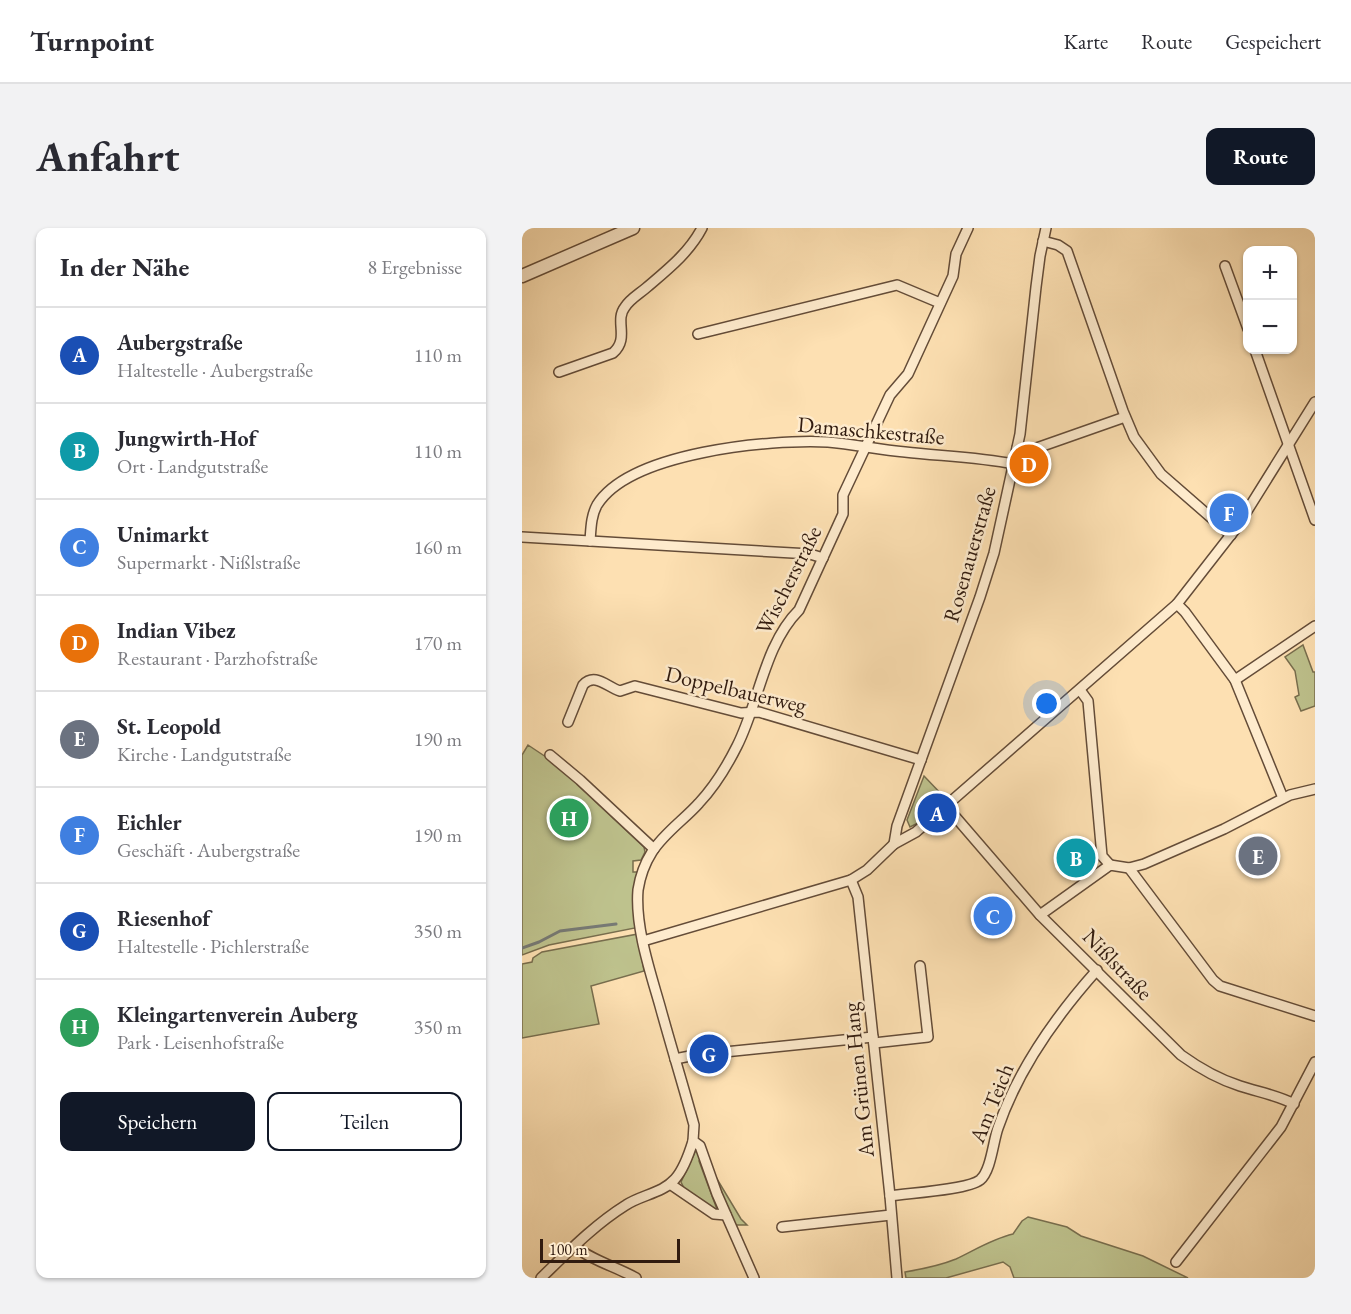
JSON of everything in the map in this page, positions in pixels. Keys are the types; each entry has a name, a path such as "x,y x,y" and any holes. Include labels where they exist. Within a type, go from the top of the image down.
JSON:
{"street":[{"path":"522,276 633,228"},
{"path":"559,372 613,354 618,349 621,342 623,310 677,261 690,247 702,228"},
{"name":"Wischerstraße","path":"693,1141 694,1125 643,941 638,890 645,867 654,849 700,802 738,746 749,712 787,622 799,610 843,514 843,495 890,395 906,378 953,276 956,254 968,228"},
{"name":"Rosenauerstraße","path":"894,844 897,826 993,556 1017,448 1032,337 1038,266 1046,228"},
{"path":"1043,241 1058,245 1067,251 1125,417 1142,450 1161,474 1231,535"},
{"path":"1225,266 1243,315"},
{"path":"698,334 888,286 902,286 940,303"},
{"path":"1256,354 1315,520"},
{"path":"643,941 851,880 867,870 894,844 916,832 1177,604 1231,535 1315,402"},
{"path":"1017,448 1031,450 1125,417"},
{"name":"Damaschkestraße","path":"590,541 593,513 605,495 627,478 647,469 703,454 766,443 828,442 1014,464"},
{"path":"522,537 810,554 823,558"},
{"path":"1177,604 1235,680 1283,798"},
{"path":"1235,680 1315,626"},
{"name":"Doppelbauerweg","path":"568,722 583,685 594,679 620,691 635,686 741,713 759,712 921,760"},
{"path":"1080,690 1088,701 1102,856 1110,865 1130,868 1187,846 1266,809 1283,798 1315,789"},
{"path":"550,755 654,849"},
{"name":"Nißlstraße","path":"946,806 1040,915 1181,1055 1226,1082 1276,1096 1294,1104"},
{"path":"1040,915 1110,865"},
{"path":"1130,868 1213,980 1220,986 1315,1016"},
{"name":"Am Grünen Hang","path":"851,880 858,897 897,1278"},
{"path":"675,1059 695,1055 928,1037 920,966"},
{"name":"Am Teich","path":"890,1196 969,1186 982,1178 998,1129 1018,1083 1051,1026 1096,970"},
{"path":"1176,1262 1281,1127 1315,1062"},
{"path":"541,1278 611,1215 629,1203 670,1185 683,1167 693,1141 700,1146 726,1215 754,1278"},
{"path":"670,1185 714,1214 726,1215"},
{"path":"782,1227 891,1215"},
{"path":"575,1246 583,1253 636,1278"}],"green space":[{"path":"1303,645 1313,672 1315,672 1315,706 1301,711 1295,697 1299,695 1295,671 1285,657"},
{"path":"528,745 555,763 644,847 645,852 641,860 633,861 633,872 637,872 633,899 635,928 549,945 522,955 522,755"},
{"path":"924,776 945,798 910,827 907,820"},
{"path":"638,934 644,971 591,986 599,1024 522,1038 522,964 532,962 533,958 542,952"},
{"path":"696,1150 702,1160 699,1161 718,1212 686,1192 681,1182"},
{"path":"714,1174 741,1219 747,1225 732,1223"},
{"path":"1028,1217 1067,1227 1081,1236 1143,1256 1188,1278 1014,1278 1010,1267 1003,1262 946,1278 906,1278 905,1272 956,1259 1013,1234 1022,1221"}],"waterway":[{"path":"522,948 560,931 616,924"}],"place":[{"name":"Indian Vibez","path":"1029,464"},
{"name":"Eichler","path":"1229,513"},
{"name":"Aubergstraße","path":"937,813"},
{"name":"Kleingartenverein Auberg","path":"569,818"},
{"name":"St. Leopold","path":"1258,856"},
{"name":"Jungwirth-Hof","path":"1076,858"},
{"name":"Unimarkt","path":"993,916"},
{"name":"Riesenhof","path":"709,1054"}]}
